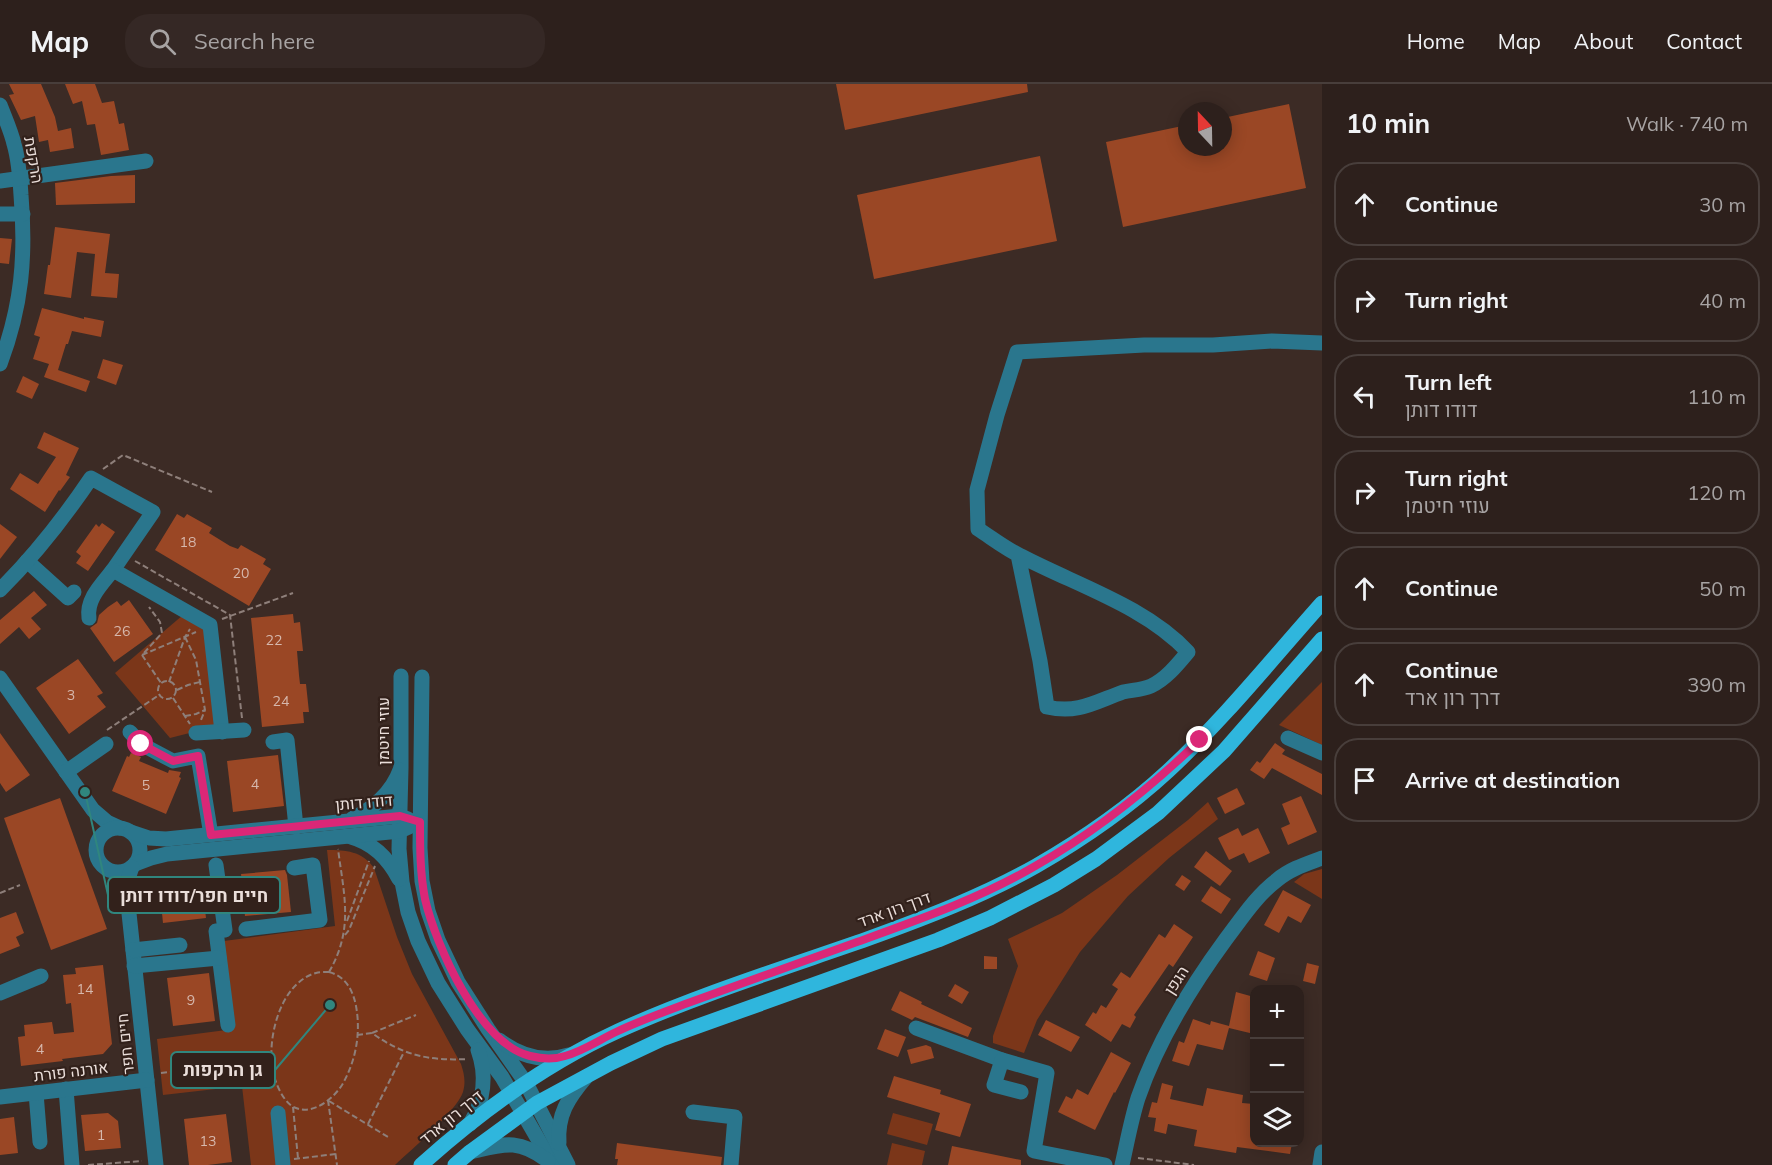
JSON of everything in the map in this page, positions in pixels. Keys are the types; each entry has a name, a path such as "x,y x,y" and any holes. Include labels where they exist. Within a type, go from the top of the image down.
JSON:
{"main road":[{"name":"דרך רון ארד","path":"421,1165 490,1108 526,1083 617,1032 673,1009 952,907 1036,866 1122,809 1167,772 1200,740 1322,603"},
{"path":"455,1165 537,1103 662,1039 938,939 990,918 1054,885 1096,859 1158,813 1224,751 1322,639"}],"street":[{"name":"הרקפת","path":"0,105 15,146 20,178 24,259 16,308 0,364"},
{"path":"0,181 146,161"},
{"path":"0,214 23,214"},
{"path":"1018,555 1047,707 1063,711 1088,706 1125,692 1150,687 1172,671 1188,652 1175,638 1124,605 1018,555 978,529 977,489 1017,352 1272,341 1322,343"},
{"path":"0,590 70,509 91,478 153,512 91,601 88,611 89,618"},
{"path":"27,561 68,598 74,592"},
{"path":"113,570 206,627 222,732"},
{"name":"עוזי חיטמן","path":"401,676 399,857 408,912 424,955 438,983 512,1093 553,1165"},
{"path":"422,677 421,873 433,926 455,975 526,1083 568,1165"},
{"path":"0,678 93,810 107,822 126,830 137,838 140,848 139,855 126,871 116,872 103,867 96,855 97,830 93,810"},
{"path":"196,733 244,730"},
{"path":"130,732 141,744 173,761 198,756 211,835"},
{"path":"66,772 105,738"},
{"path":"1288,738 1322,753"},
{"path":"273,742 287,740 296,826"},
{"path":"401,768 394,783 378,802 341,832 377,850 395,872 403,888"},
{"name":"דודו דותן","path":"133,865 167,854 420,822"},
{"name":"דודו דותן","path":"126,830 161,840 296,826 341,832"},
{"path":"97,843 106,831 126,830"},
{"name":"הגפן","path":"1123,1161 1137,1100 1154,1056 1178,1011 1208,963 1263,892 1292,870 1322,858"},
{"name":"חיים חפר","path":"133,865 129,872 127,885 155,1162"},
{"path":"216,865 225,930 216,931 228,1025"},
{"path":"246,929 320,920 313,865 294,868"},
{"name":"חיים חפר","path":"103,867 117,887 130,920"},
{"path":"133,950 180,945"},
{"path":"135,966 219,958"},
{"path":"0,993 41,976"},
{"path":"916,1028 1002,1060 1047,1073 1034,1151 1105,1165"},
{"path":"467,1029 483,1068 483,1086 476,1114 470,1124"},
{"path":"489,1029 507,1046 528,1056 551,1060 576,1053"},
{"path":"1002,1060 994,1085 1021,1092"},
{"path":"560,1149 558,1129 561,1113 574,1090 586,1077"},
{"name":"אורנה פורת","path":"0,1097 146,1078"},
{"path":"66,1089 72,1165"},
{"path":"36,1093 40,1142"},
{"path":"693,1112 735,1116 731,1165"},
{"path":"278,1113 283,1163"},
{"path":"470,1152 498,1145 517,1144 534,1150 553,1165"},
{"path":"1321,1165 1322,1152"}],"path":[{"path":"91,478 123,455 212,492"},
{"path":"142,656 231,615 293,593"},
{"path":"142,656 162,633 160,622 147,605"},
{"path":"169,682 185,637"},
{"path":"185,637 196,660 205,710 196,733"},
{"path":"142,656 161,684"},
{"path":"161,684 169,682 177,690"},
{"path":"159,695 166,699 172,698 177,690 200,682"},
{"path":"159,695 161,684"},
{"path":"105,738 159,695"},
{"path":"172,698 196,733"},
{"path":"184,716 205,710"},
{"path":"329,972 338,954 345,923 341,832"},
{"path":"345,923 377,850"},
{"path":"343,938 349,930 377,850"},
{"path":"0,893 20,885"},
{"path":"293,1107 308,1109 328,1100 337,1091 349,1070 354,1055 357,1013 352,993 345,981 329,972 315,973 290,992 275,1024 271,1061 274,1079 282,1095 293,1107 298,1159"},
{"path":"357,1035 372,1033 416,1015"},
{"path":"372,1033 404,1052 435,1059 480,1058"},
{"path":"368,1125 404,1052"},
{"path":"146,1078 271,1061"},
{"path":"328,1100 388,1137"},
{"path":"328,1100 337,1165"},
{"path":"283,1163 336,1154"},
{"path":"1123,1161 1194,1165"},
{"path":"88,1165 155,1162"}],"shaded area":[{"path":"183,615 208,628 217,726 170,738 115,673"},
{"path":"1322,682 1322,745 1279,725"},
{"path":"1208,802 1218,819 1169,858 1128,896 1080,952 1037,1020 1024,1053 993,1043 993,1036 1018,966 1008,939 1062,913 1117,875"},
{"path":"327,850 341,850 359,855 374,868 412,974 461,1064 464,1088 452,1110 395,1165 251,1165 242,1086 163,1095 157,1039 234,1029 224,941 335,926"},
{"path":"1322,869 1322,899 1294,882 1304,874"},
{"path":"893,1113 933,1124 927,1145 887,1134"},
{"path":"892,1143 925,1151 922,1165 887,1165"}],"building":[{"path":"9,84 41,84 55,117 58,131 71,128 74,148 50,152 48,140 39,142 35,116 21,120 9,95 14,94"},
{"path":"65,84 95,84 102,103 114,101 119,124 124,123 129,150 101,155 95,124 87,125 82,101 73,104"},
{"path":"836,84 1027,84 1028,92 845,130"},
{"path":"1289,104 1306,188 1123,227 1106,142 1178,127 1178,156 1232,156 1232,116"},
{"path":"1040,156 1057,241 874,279 857,195"},
{"path":"135,175 135,203 56,205 55,183"},
{"path":"55,227 110,234 105,273 119,274 117,298 91,296 95,254 77,252 71,298 44,294"},
{"path":"0,238 12,239 9,264 0,263"},
{"path":"42,308 84,319 84,317 104,321 101,337 72,331 58,370 90,381 86,392 44,377 49,364 33,359 40,337 34,335"},
{"path":"103,359 123,365 116,385 97,378"},
{"path":"23,376 39,384 32,399 16,392"},
{"path":"44,432 79,448 66,475 70,477 45,512 10,489 20,473 38,484 56,457 37,448"},
{"path":"177,514 184,518 187,514 212,528 209,533 230,546 238,549 241,545 266,559 263,564 271,569 249,606 155,550"},
{"path":"102,523 115,532 88,571 76,563 81,556 76,552 96,524 99,527"},
{"path":"0,524 17,537 0,559"},
{"path":"34,591 47,605 31,618 41,629 29,639 19,627 0,644 0,620"},
{"path":"129,600 153,634 114,662 90,628 97,623 99,615 108,607 117,601 121,606"},
{"path":"293,614 294,623 300,622 303,651 297,651 299,675 300,684 306,684 309,712 303,712 304,723 262,727 251,618"},
{"path":"78,659 103,693 97,696 106,707 69,734 36,688"},
{"path":"0,733 30,775 6,792 0,783"},
{"path":"1275,743 1285,750 1282,754 1322,774 1322,795 1272,768 1264,779 1250,770 1257,761 1260,763"},
{"path":"131,753 141,757 139,761 168,773 169,770 181,772 179,777 181,778 166,814 112,791 127,756 129,757"},
{"path":"278,755 284,806 233,812 227,761"},
{"path":"1237,788 1245,804 1225,814 1217,798"},
{"path":"1301,796 1317,832 1288,845 1281,828 1290,824 1282,804"},
{"path":"60,798 107,929 51,950 4,818"},
{"path":"1238,828 1242,836 1258,828 1270,853 1249,863 1244,853 1229,860 1218,838"},
{"path":"1206,851 1232,871 1220,886 1194,867"},
{"path":"285,870 291,912 245,916 241,874"},
{"path":"1182,875 1191,881 1184,891 1175,885"},
{"path":"201,878 206,918 163,923 159,884"},
{"path":"1211,886 1231,899 1221,914 1201,901"},
{"path":"1283,890 1311,905 1301,923 1288,916 1279,933 1264,925"},
{"path":"16,912 24,933 16,937 20,946 0,954 0,918"},
{"path":"1174,924 1193,937 1173,967 1169,964 1134,1015 1136,1017 1130,1028 1122,1024 1111,1042 1085,1025 1093,1012 1096,1014 1101,1005 1106,1008 1118,989 1112,985 1121,972 1130,978 1159,934 1165,938"},
{"path":"1258,951 1275,958 1267,981 1249,975"},
{"path":"984,956 997,957 997,969 984,969"},
{"path":"1307,963 1319,966 1315,984 1303,981"},
{"path":"103,965 112,1044 103,1054 21,1066 18,1037 25,1036 24,1025 52,1022 54,1034 74,1032 71,1003 66,1004 63,975 76,974 75,968"},
{"path":"209,973 215,1021 173,1026 167,978"},
{"path":"955,984 969,992 962,1004 948,996"},
{"path":"900,991 922,1002 921,1004 972,1028 968,1037 915,1017 912,1020 891,1010"},
{"path":"1236,992 1250,996 1250,1033 1229,1028 1223,1050 1197,1044 1189,1066 1172,1061 1179,1041 1184,1043 1193,1019 1210,1025 1211,1021 1229,1026"},
{"path":"1046,1020 1080,1037 1071,1052 1038,1035"},
{"path":"885,1029 906,1037 898,1057 877,1049"},
{"path":"926,1045 931,1047 934,1058 911,1064 907,1050"},
{"path":"1111,1052 1131,1063 1095,1130 1058,1112 1066,1096 1072,1099 1077,1089 1088,1095"},
{"path":"894,1076 941,1090 940,1094 971,1104 960,1137 935,1130 940,1113 887,1097"},
{"path":"1162,1083 1173,1086 1170,1099 1203,1106 1207,1088 1243,1095 1242,1103 1250,1104 1250,1147 1291,1147 1290,1154 1237,1147 1236,1153 1194,1146 1197,1130 1168,1124 1166,1134 1154,1131 1156,1118 1148,1117 1152,1102 1157,1103"},
{"path":"108,1113 118,1121 121,1148 85,1151 81,1115"},
{"path":"226,1114 232,1162 189,1165 184,1119"},
{"path":"14,1117 18,1153 0,1155 0,1119"},
{"path":"617,1143 722,1157 721,1165 617,1165 618,1159 615,1159"},
{"path":"952,1146 1021,1160 1021,1165 948,1165"}],"place":[{"name":"חיים חפר/דודו דותן","path":"85,792"},
{"name":"גן הרקפות","path":"330,1005"}],"route":[{"path":"141,744 173,761 198,756 211,835 400,816 420,822 420,865 428,911 451,968 466,995 489,1029 498,1038 518,1052 551,1060 576,1053 617,1032 673,1009 952,907 1006,882 1068,846 1122,809 1167,772 1200,740"}]}
